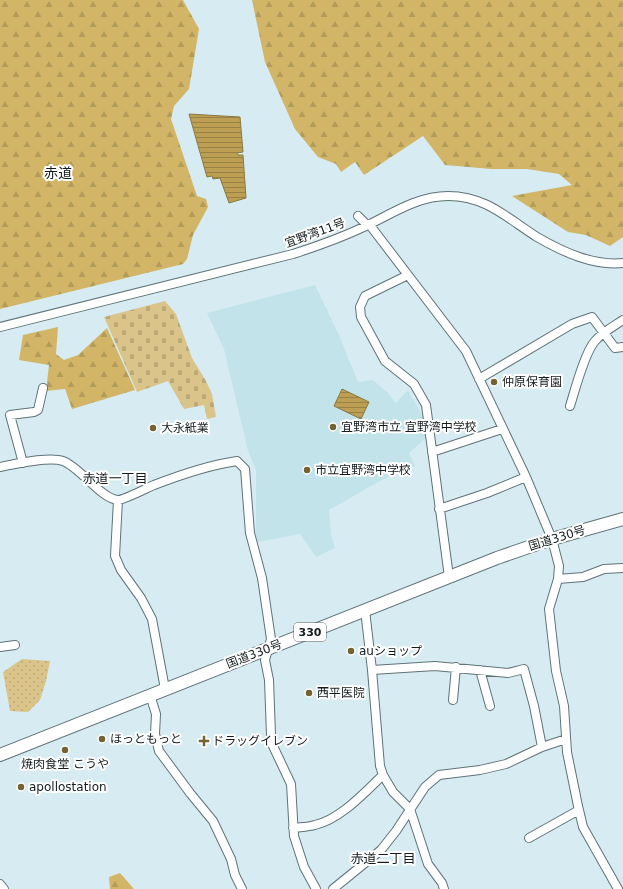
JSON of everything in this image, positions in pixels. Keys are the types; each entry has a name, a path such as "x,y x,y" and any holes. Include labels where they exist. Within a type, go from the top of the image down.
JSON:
{"highway":[{"name":"国道330号","path":"0,755 516,551 623,518"}],"street":[{"name":"宜野湾11号","path":"0,327 293,254 322,245 368,225 412,203 439,196 468,197 491,206 538,237 566,252 594,261 623,263"},
{"path":"358,216 368,225 466,351 526,477 552,539 559,566 558,579 549,609 556,671 564,706 567,752 583,827 618,889"},
{"path":"408,275 365,296 360,307 361,317 385,361 414,384 426,405 449,577"},
{"path":"480,379 572,324 592,317 615,348 623,347"},
{"path":"570,406 588,353 594,342 623,320"},
{"path":"23,463 10,415 34,412 38,410 43,388"},
{"path":"432,452 502,429"},
{"path":"0,467 52,459 63,461 72,466 108,497 118,500 190,473 227,463 237,462 245,469 250,533 262,578 271,639 265,660 269,680 271,735 273,746 291,784 294,836 304,867 316,889"},
{"path":"439,509 488,493 526,477"},
{"path":"118,500 116,556 121,570 141,598 152,619 165,689"},
{"path":"558,579 583,577 604,569 623,568"},
{"path":"365,610 372,670 380,766 383,775 394,792 410,809 428,864 442,883 444,889"},
{"path":"0,647 15,645"},
{"path":"372,670 435,666 508,673 524,668 534,706 542,747"},
{"path":"453,700 456,667"},
{"path":"480,670 490,706"},
{"path":"150,695 156,714 155,734 159,751 213,821 242,889"},
{"path":"333,889 380,850 396,832 425,787 439,775 480,770 506,764 542,747 566,739"},
{"path":"293,828 316,825 334,818 361,796 383,775"},
{"path":"529,838 579,810"},
{"path":"0,884 4,889"}],"shaded area":[{"path":"189,114 240,117 243,152 237,153 238,155 243,155 246,198 229,203 220,178 213,179 212,176 207,177"},
{"name":"宜野湾市立 宜野湾中学校","path":"315,285 339,335 358,382 373,380 388,393 396,403 408,390 423,416 426,438 409,453 415,466 380,481 329,510 331,535 335,548 316,557 300,534 258,542 256,536 256,470 248,451 224,349 207,313"},
{"path":"342,389 369,402 361,419 334,406"}],"green space":[{"path":"0,0 183,0 199,29 189,89 174,106 171,119 197,196 206,199 208,207 193,235 187,259 183,264 0,309"},
{"path":"252,0 623,0 623,237 610,246 586,235 568,232 512,196 572,185 559,174 527,169 491,169 445,165 423,136 364,175 355,162 341,172 336,164 318,157 295,129 265,62"},
{"path":"165,301 176,314 192,358 212,394 216,417 207,419 204,405 184,409 168,381 137,392 104,317"},
{"path":"58,327 56,354 64,360 78,355 107,328 135,390 72,409 65,389 46,391 49,365 19,360 23,335"},
{"path":"22,659 50,661 46,681 40,700 28,712 10,711 3,672"},
{"path":"120,873 134,889 110,889 109,877"}],"place":[{"name":"仲原保育園","path":"494,382"},
{"name":"宜野湾市立 宜野湾中学校","path":"333,427"},
{"name":"大永紙業","path":"153,428"},
{"name":"市立宜野湾中学校","path":"307,470"},
{"name":"auショップ","path":"351,651"},
{"name":"西平医院","path":"309,693"},
{"name":"ほっともっと","path":"102,739"},
{"name":"ドラッグイレブン","path":"204,741"},
{"name":"焼肉食堂 こうや","path":"65,750"},
{"name":"apollostation","path":"21,787"}],"district":[{"name":"赤道","path":"58,173"},
{"name":"赤道一丁目","path":"115,478"},
{"name":"赤道二丁目","path":"383,858"}]}
